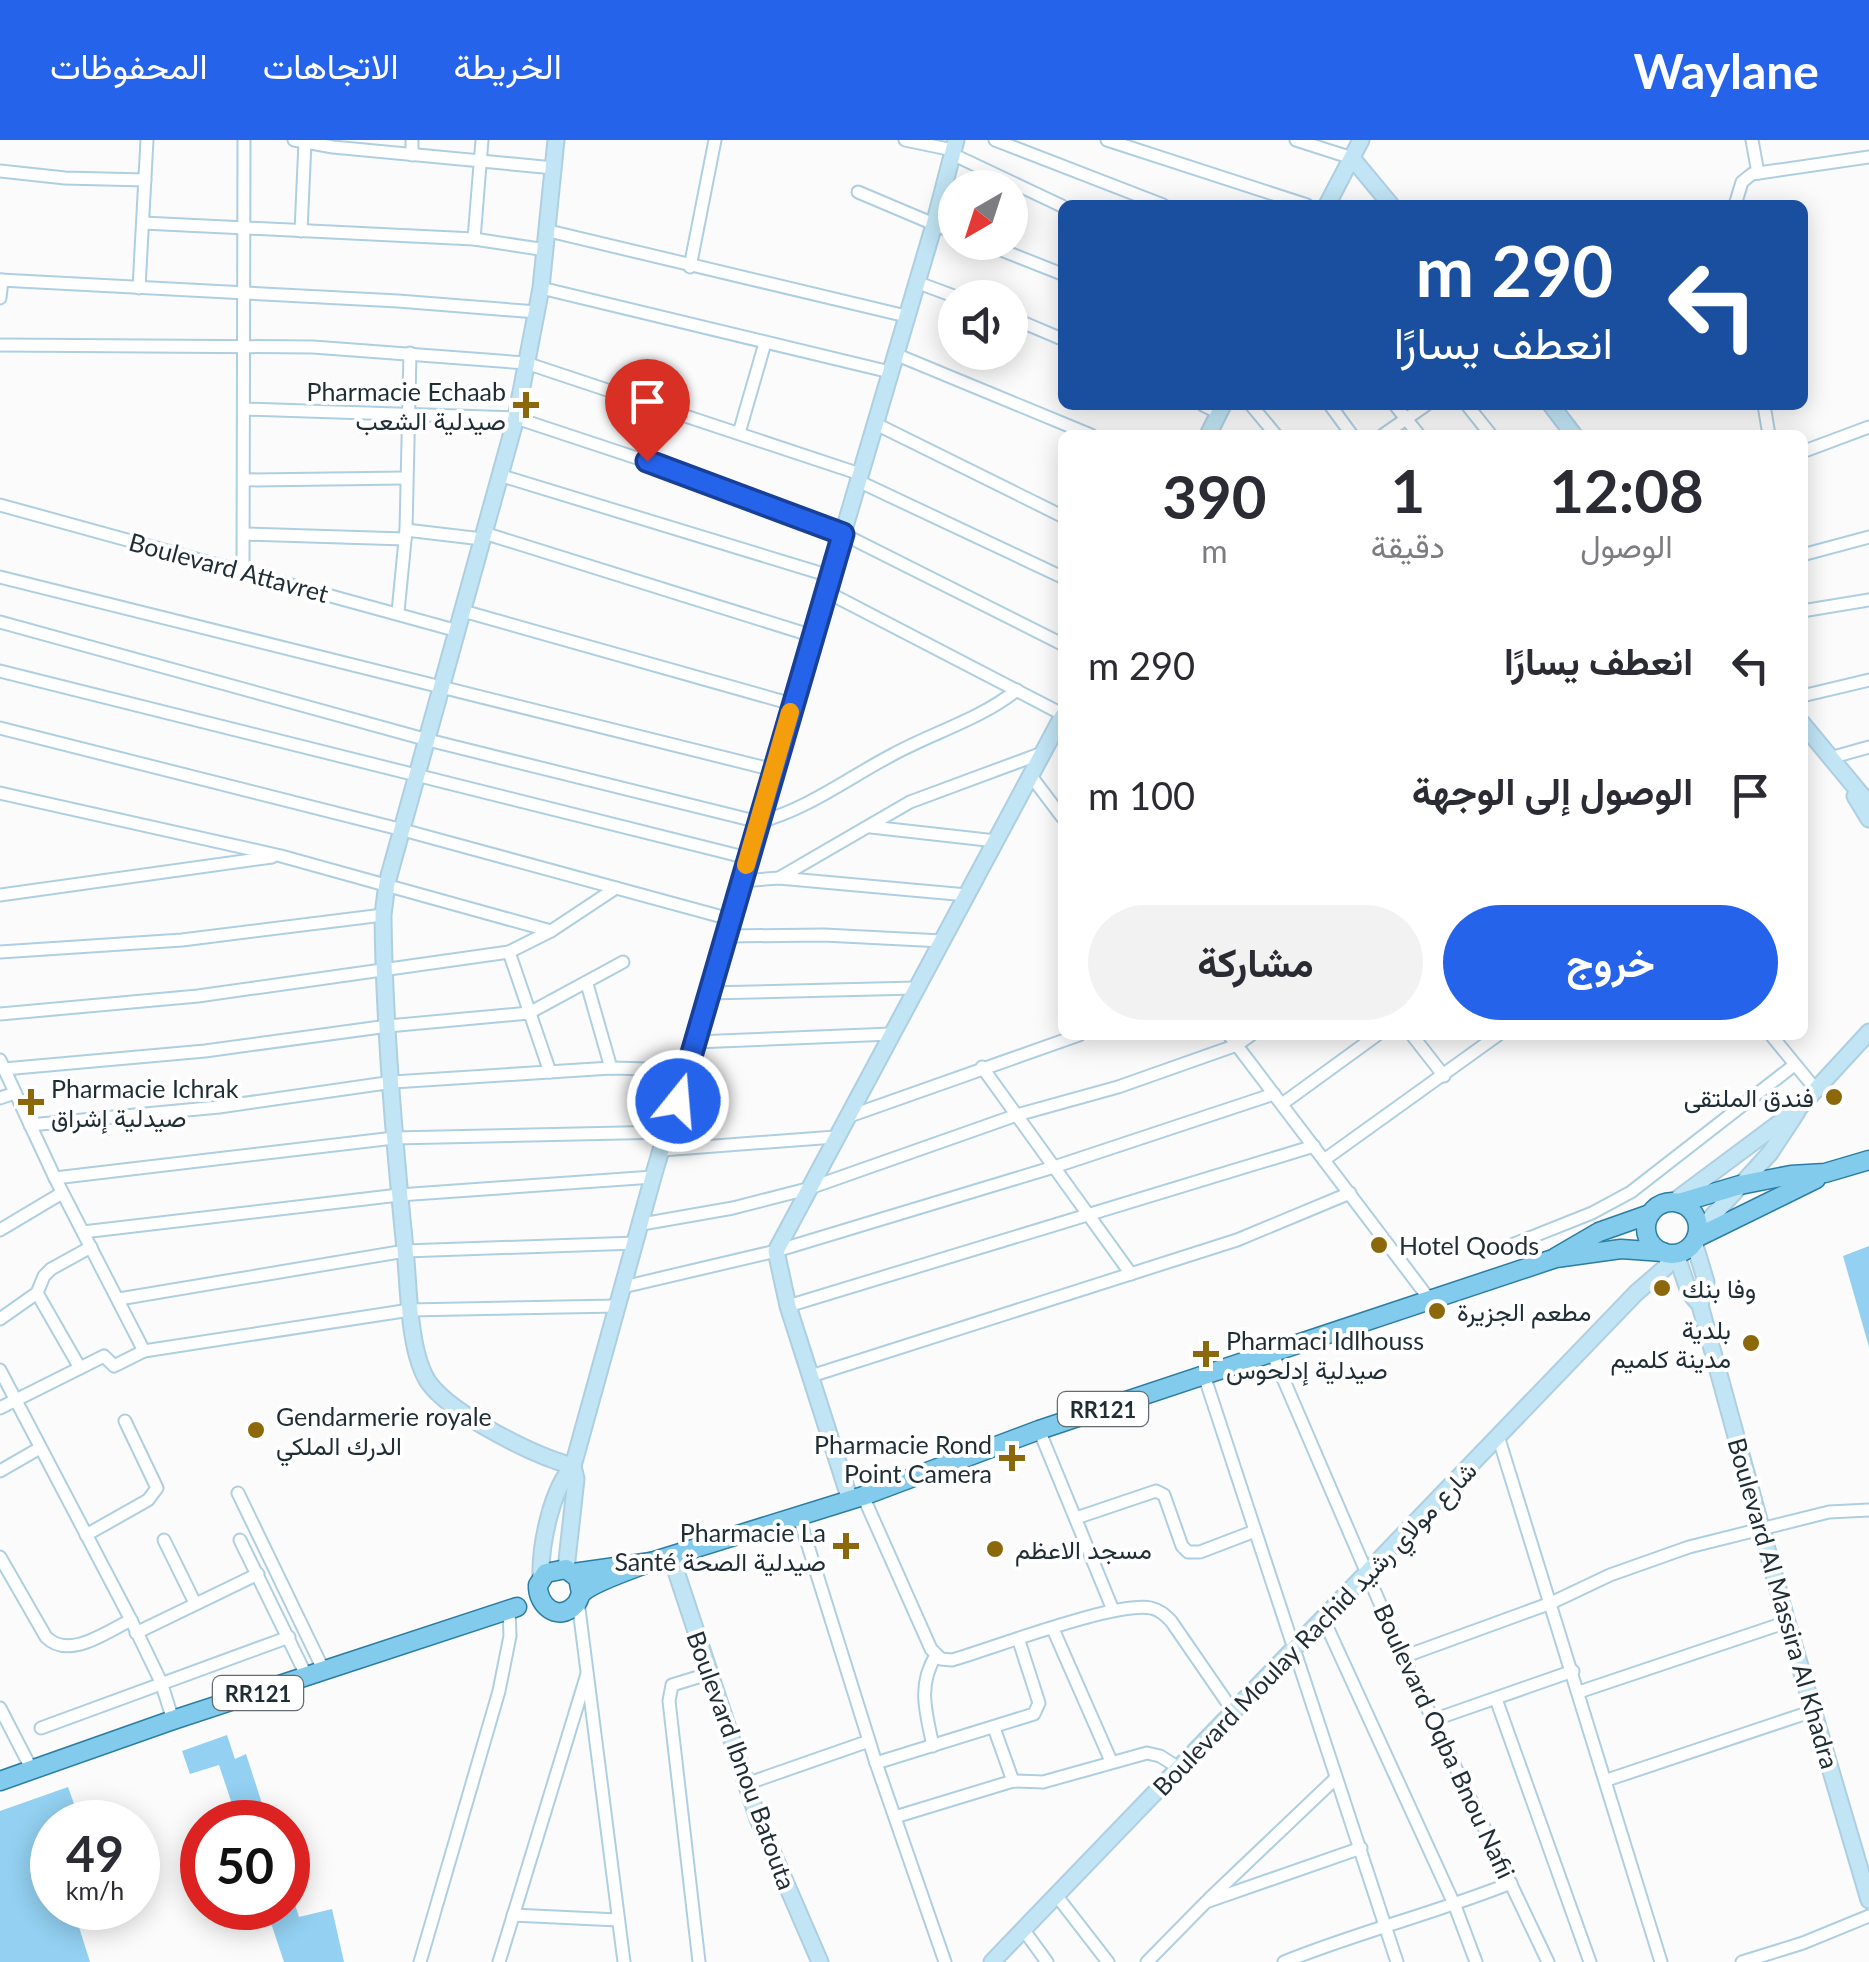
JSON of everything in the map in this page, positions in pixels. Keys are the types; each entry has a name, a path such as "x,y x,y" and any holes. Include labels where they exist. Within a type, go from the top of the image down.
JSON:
{"main road":[{"name":"RR121","path":"0,1781 513,1609 572,1608 580,1597 650,1562 857,1498 1039,1430 1556,1258 1621,1249 1663,1251 1825,1173 1869,1160"},
{"name":"RR121","path":"1556,1258 1599,1232 1650,1214 1660,1205 1791,1175 1825,1173"},
{"path":"1676,1202 1694,1213 1696,1238"},
{"path":"1650,1214 1646,1229 1663,1251"},
{"name":"RR121","path":"513,1609 552,1569 569,1571 650,1562"},
{"path":"569,1571 578,1578 580,1597"},
{"path":"539,1581 540,1601 550,1610"}],"street":[{"path":"139,288 146,140"},
{"path":"243,571 244,140"},
{"path":"412,140 412,155"},
{"path":"474,239 482,140"},
{"path":"556,140 541,288 516,418 387,883 383,915 394,1138 410,1310 420,1364 435,1390 458,1408 521,1446 573,1466"},
{"path":"690,267 715,140"},
{"path":"904,140 954,148 1058,204"},
{"path":"995,140 1139,200"},
{"path":"1107,140 1291,200"},
{"path":"1296,140 1352,158 1387,200"},
{"path":"1330,200 1361,140"},
{"path":"1752,140 1758,174"},
{"path":"300,231 300,141 554,168"},
{"path":"539,1581 546,1533 562,1482 573,1466 653,1178 954,148"},
{"path":"1737,200 1742,182 1758,174 1869,157"},
{"path":"0,171 145,180"},
{"path":"858,192 938,227"},
{"path":"142,224 474,239 546,250"},
{"path":"549,231 906,316"},
{"path":"1026,260 1058,272"},
{"path":"0,298 1,280 537,312"},
{"path":"916,282 938,290"},
{"path":"541,288 890,372"},
{"path":"1028,325 1058,337"},
{"path":"739,432 765,343"},
{"path":"0,345 241,345 526,363 739,432 859,478 1058,575"},
{"path":"398,612 405,534 410,353"},
{"path":"895,354 1078,430"},
{"path":"244,409 516,418 676,471 843,534 1058,642"},
{"path":"1255,410 1272,430"},
{"path":"1399,410 1415,430"},
{"path":"1390,430 1418,410"},
{"path":"1471,410 1486,430"},
{"path":"1554,410 1570,430"},
{"path":"874,423 1058,514"},
{"path":"1808,450 1869,428"},
{"path":"499,475 827,584 1058,714"},
{"path":"245,480 406,478"},
{"name":"Boulevard Attavret","path":"0,506 458,631"},
{"path":"244,534 483,536 813,636"},
{"path":"1808,553 1869,538"},
{"path":"0,578 774,770"},
{"path":"1808,610 1869,600"},
{"path":"463,611 792,704"},
{"path":"0,622 428,740 760,822 796,810 894,753 992,709 1017,690"},
{"path":"0,671 748,858"},
{"path":"1808,695 1869,680"},
{"path":"1058,724 776,1250 788,1306 810,1376 857,1498 936,1655 941,1660 952,1660 1113,1610 1149,1607 1171,1621 1233,1711"},
{"path":"0,728 730,918"},
{"path":"1808,731 1869,804"},
{"path":"1832,761 1869,746"},
{"path":"779,878 924,795 1044,752"},
{"path":"1832,761 1869,819"},
{"path":"1031,776 1058,811"},
{"path":"0,792 282,856 551,931"},
{"path":"870,827 996,841"},
{"path":"0,895 282,856"},
{"path":"741,882 779,878 967,895"},
{"path":"0,1014 198,996 509,952 551,931 616,888"},
{"path":"0,952 182,940 383,915"},
{"path":"726,936 942,940"},
{"path":"509,952 550,1072"},
{"path":"144,1351 54,1178 2,1064 206,1051 388,1026 529,1013 623,962"},
{"path":"586,984 611,1068"},
{"path":"709,993 916,988"},
{"path":"1676,1202 1798,1110 1869,1032"},
{"path":"695,1042 891,1034"},
{"path":"845,1118 1064,1040"},
{"path":"642,1224 732,1208 807,1189 1017,1115 1118,1087 1233,1040 1430,1300"},
{"path":"624,1287 776,1250 1278,1099 1369,1040"},
{"path":"1416,1040 1444,1076"},
{"path":"1324,1160 1491,1040"},
{"path":"1775,1040 1817,1091"},
{"path":"1504,1248 1592,1213 1631,1192 1793,1066"},
{"path":"982,1067 1131,1274"},
{"path":"30,1124 218,1106 393,1082 611,1068 687,1070"},
{"path":"0,1098 15,1093"},
{"path":"1696,1238 1770,1152 1798,1110"},
{"path":"54,1178 394,1138 668,1132"},
{"path":"662,1150 835,1137"},
{"path":"788,1306 1314,1146"},
{"path":"83,1232 399,1195 653,1178"},
{"path":"0,1228 62,1193"},
{"path":"810,1376 1236,1240 1350,1193"},
{"name":"Boulevard Al Massira Al Khadra","path":"1696,1238 1706,1282 1700,1304"},
{"path":"119,1298 405,1251 636,1243"},
{"path":"0,1319 37,1293 51,1269 91,1247"},
{"name":"Boulevard Al Massira Al Khadra","path":"1663,1251 1700,1304 1787,1622 1869,1900"},
{"name":"Boulevard Moulay Rachid شارع مولاي رشيد","path":"992,1962 1636,1293 1657,1276 1663,1251"},
{"name":"Boulevard Moulay Rachid شارع مولاي رشيد","path":"1636,1293 1663,1251"},
{"path":"1657,1276 1676,1278 1686,1286"},
{"path":"37,1293 80,1368"},
{"path":"0,1408 104,1356 114,1366 144,1351 410,1310 618,1306"},
{"name":"Boulevard Oqba Bnou Nafii","path":"1273,1355 1403,1658 1548,1962"},
{"path":"0,1370 161,1682 173,1720"},
{"path":"1204,1375 1397,1962"},
{"path":"86,1535 151,1498 157,1488 125,1421"},
{"path":"1039,1430 1113,1610"},
{"path":"1498,1436 1661,1962"},
{"path":"0,1471 40,1448"},
{"path":"569,1571 576,1479 573,1466"},
{"path":"1076,1518 1156,1491 1164,1495 1182,1546 1188,1552 1200,1552 1255,1531"},
{"path":"238,1493 315,1674"},
{"path":"1403,1658 1673,1553 1829,1512 1869,1510"},
{"path":"799,1517 876,1763 945,1962"},
{"path":"164,1540 195,1604"},
{"path":"240,1540 289,1637 315,1674"},
{"name":"Boulevard Ibnou Batouta","path":"670,1556 746,1784 818,1961"},
{"path":"0,1557 46,1637 54,1645 70,1648 195,1604 258,1574"},
{"path":"580,1597 624,1962"},
{"path":"420,1962 499,1691 513,1609"},
{"path":"550,1610 582,1635"},
{"path":"1323,1618 1455,1906 1476,1962"},
{"path":"1579,1692 1787,1622"},
{"path":"1054,1629 1111,1761"},
{"path":"41,1728 289,1637"},
{"path":"876,1763 1026,1718 1039,1707 1019,1641"},
{"path":"933,1746 923,1696 926,1674 936,1655"},
{"path":"498,1962 588,1670"},
{"path":"1433,1720 1572,1671"},
{"path":"700,1962 669,1701 672,1685 708,1674"},
{"path":"1496,1699 1590,1962"},
{"path":"0,1708 32,1770"},
{"path":"1606,1780 1813,1712"},
{"path":"994,1728 1013,1781"},
{"path":"746,1784 869,1741"},
{"path":"895,1818 1013,1781 1043,1782 1111,1761 1154,1754 1178,1768"},
{"path":"1147,1962 1336,1778"},
{"path":"1206,1902 1361,1848"},
{"path":"1284,1962 1386,1924 1455,1906 1510,1883"},
{"path":"1056,1895 1108,1962"},
{"path":"513,1915 618,1920"},
{"path":"1742,1962 1869,1916"},
{"path":"1023,1929 1047,1962"}],"shaded area":[{"path":"1869,1246 1869,1347 1843,1256"},
{"path":"227,1735 235,1759 246,1754 261,1800 231,1800 219,1765 190,1774 182,1751"},
{"path":"68,1787 73,1800 31,1800"},
{"path":"30,1800 30,1930 80,1930 90,1962 0,1962 0,1811"},
{"path":"332,1909 344,1962 284,1962 273,1930 310,1930 310,1914"}],"slow traffic":[{"path":"746,865 790,712"}],"place":[{"name":"Pharmacie Echaab صيدلية الشعب","path":"526,405"},
{"name":"فندق الملتقى","path":"1834,1097"},
{"name":"Pharmacie Ichrak صيدلية إشراق","path":"31,1102"},
{"name":"Hotel Qoods","path":"1379,1245"},
{"name":"وفا بنك","path":"1662,1288"},
{"name":"مطعم الجزيرة","path":"1437,1311"},
{"name":"بلدية مدينة كلميم","path":"1751,1343"},
{"name":"Pharmaci Idlhouss صيدلية إدلحوس","path":"1206,1354"},
{"name":"Gendarmerie royale الدرك الملكي","path":"256,1430"},
{"name":"Pharmacie Rond Point Camera","path":"1012,1458"},
{"name":"Pharmacie La Santé صيدلية الصحة","path":"846,1546"},
{"name":"مسجد الاعظم","path":"995,1549"}],"route":[{"path":"647,461 843,534 678,1101"}]}
